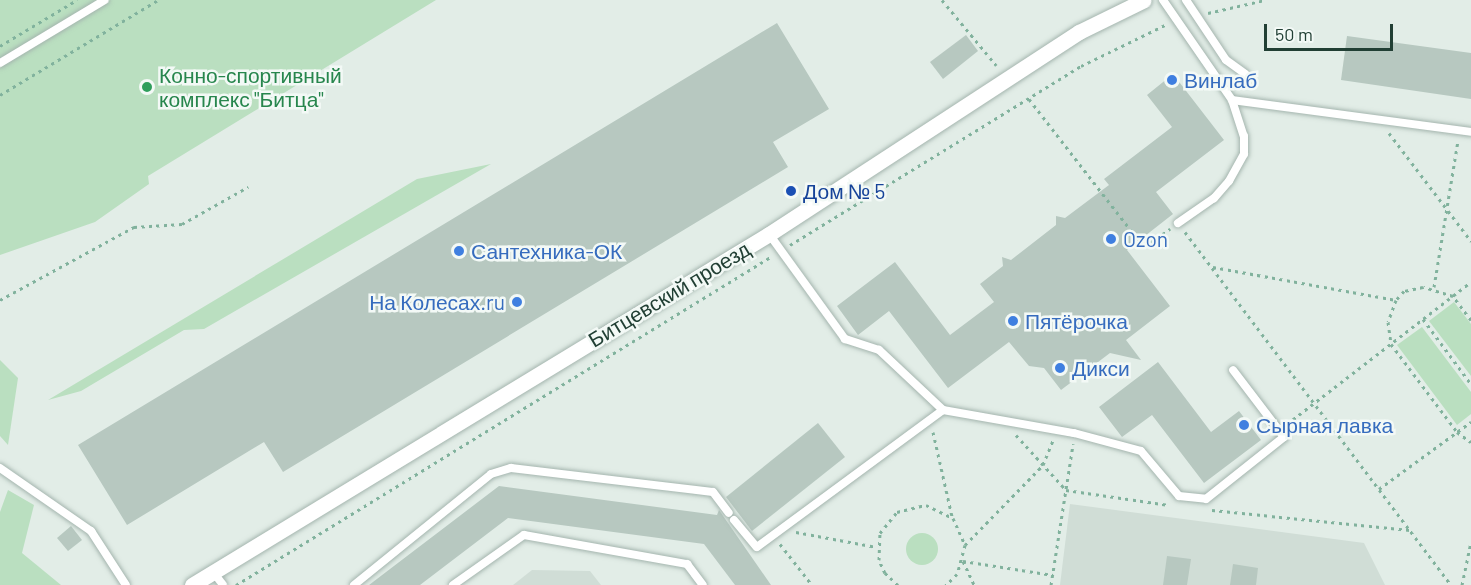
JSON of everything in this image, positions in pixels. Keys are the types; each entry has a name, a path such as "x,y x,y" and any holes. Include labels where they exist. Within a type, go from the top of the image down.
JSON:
{"street":[{"name":"Битцевский проезд","path":"192,585 769,234 1079,32 1144,0"}],"lane":[{"path":"0,63 105,0"},
{"path":"1163,0 1232,100 1245,136 1239,167 1214,198 1178,222"},
{"path":"1186,0 1226,60 1245,74"},
{"path":"1232,100 1471,132"},
{"path":"769,234 845,339 879,350 943,410 1074,433 1141,451 1179,496 1206,499 1284,437 1233,370"},
{"path":"354,585 491,474 511,468 713,492 757,547 943,410"},
{"path":"0,468 91,531 126,585"},
{"path":"453,585 524,535 687,564 703,585"},
{"path":"213,572 223,585"}],"path":[{"path":"0,46 77,0"},
{"path":"0,95 158,0"},
{"path":"942,0 996,65"},
{"path":"1196,16 1265,0"},
{"path":"236,585 441,463 780,251 1115,46 1176,21"},
{"path":"1029,99 1144,247 1178,222 1451,585"},
{"path":"1379,120 1471,241"},
{"path":"1434,287 1459,130"},
{"path":"0,300 134,227 182,224 248,187"},
{"path":"1211,266 1396,300"},
{"path":"1279,431 1471,282"},
{"path":"1471,320 1453,296 1434,287 1413,287 1396,300 1388,322 1391,344 1457,432 1471,442"},
{"path":"1423,319 1471,384"},
{"path":"931,420 953,518 965,545 963,561 946,585"},
{"path":"1004,421 1066,490 1180,506"},
{"path":"1379,489 1471,422"},
{"path":"965,545 1043,465 1057,430"},
{"path":"1051,585 1074,433"},
{"path":"898,585 885,573 877,547 887,521 911,506 941,509 953,518"},
{"path":"1203,509 1410,530"},
{"path":"782,529 877,547"},
{"path":"774,535 812,585"},
{"path":"1462,585 1471,542"},
{"path":"963,561 1053,575"},
{"path":"963,561 974,585"}],"shaded area":[{"path":"1070,504 1364,543 1385,585 1060,585"},
{"path":"532,570 590,571 601,585 513,585"}],"green space":[{"name":"Конно-спортивный комплекс \"Битца\"","path":"0,0 436,0 148,176 149,184 95,222 0,255"},
{"path":"491,164 204,329 184,330 81,391 48,400 417,179"},
{"path":"1454,302 1471,324 1471,376 1429,321"},
{"path":"1422,327 1471,392 1471,414 1457,425 1397,345"},
{"path":"0,360 18,378 8,445 0,436"},
{"path":"8,490 34,505 22,553 61,585 0,585 0,512"},
{"path":"922,533 933,538 938,549 933,560 922,565 911,560 906,549 911,538"}],"building":[{"path":"777,23 829,109 773,142 788,167 283,472 264,442 127,525 78,445"},
{"path":"966,35 978,51 943,79 930,62"},
{"path":"1347,36 1471,53 1471,99 1341,80"},
{"path":"1173,74 1224,140 1156,192 1173,214 1127,250 1170,306 1126,340 1141,360 1110,353 1061,390 1044,368 1029,366 1009,342 948,388 889,311 858,335 837,306 895,262 950,335 994,302 980,284 1003,266 1002,257 1011,260 1056,225 1056,216 1065,218 1109,185 1104,179 1172,127 1147,95"},
{"path":"1158,362 1211,432 1239,411 1261,440 1204,483 1152,415 1122,437 1099,407"},
{"path":"818,423 845,457 752,531 726,497"},
{"path":"499,486 717,515 719,510 771,585 735,585 704,544 508,518 420,585 369,585"},
{"path":"71,526 82,540 68,551 57,538"},
{"path":"1167,556 1191,559 1187,585 1163,585"},
{"path":"1233,564 1258,568 1256,585 1230,585"}],"place":[{"name":"Винлаб","path":"1172,80"},
{"name":"Конно-спортивный комплекс \"Битца\"","path":"147,87"},
{"name":"Дом № 5","path":"791,191"},
{"name":"Ozon","path":"1111,239"},
{"name":"Сантехника-ОК","path":"459,251"},
{"name":"На Колесах.ru","path":"517,302"},
{"name":"Пятёрочка","path":"1013,321"},
{"name":"Дикси","path":"1060,368"},
{"name":"Сырная лавка","path":"1244,425"}]}
